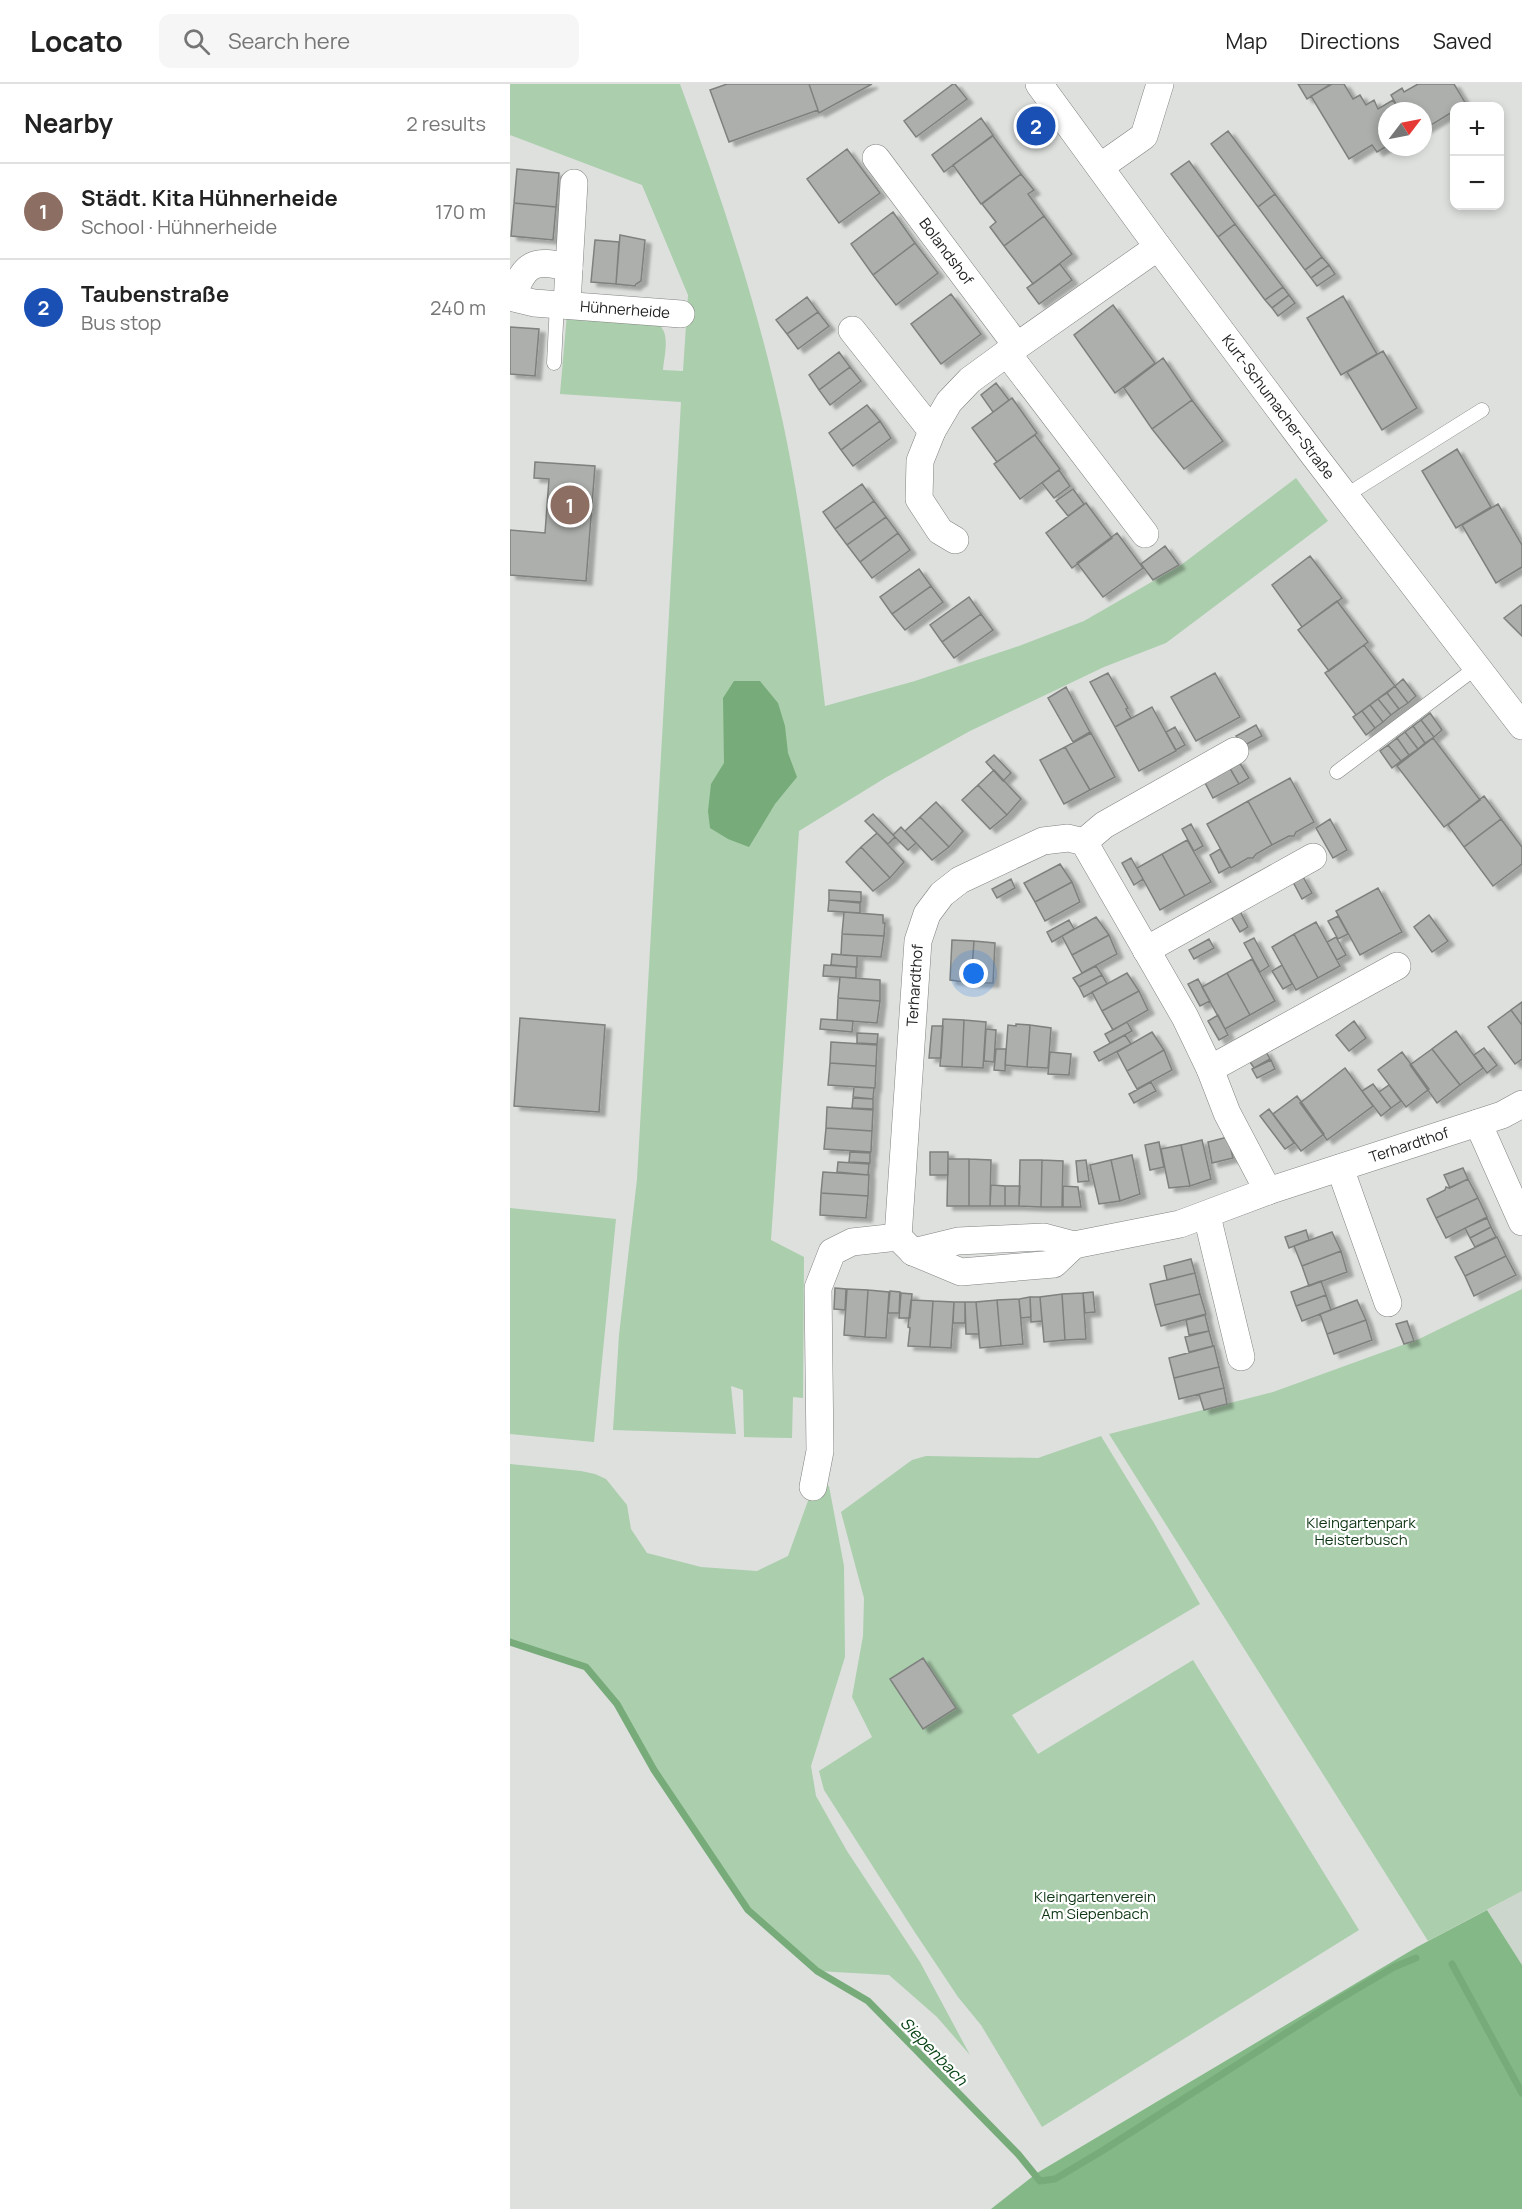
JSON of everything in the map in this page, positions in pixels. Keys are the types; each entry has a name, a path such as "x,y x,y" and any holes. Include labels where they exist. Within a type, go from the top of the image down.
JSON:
{"street":[{"name":"Kurt-Schumacher-Straße","path":"1039,84 1345,496 1522,726"},
{"path":"1100,167 1144,136 1160,84"},
{"name":"Bolandshof","path":"876,158 1145,534"},
{"name":"Hühnerheide","path":"562,305 569,268 574,183"},
{"path":"955,540 940,531 919,499 920,461 932,431 949,402 970,380 1158,247"},
{"name":"Hühnerheide","path":"569,268 548,262 538,263 526,270 511,297 534,303 681,314"},
{"path":"852,330 932,431"},
{"path":"1235,751 1104,825 1083,842 1185,1017 1227,1113 1268,1191"},
{"name":"Terhardthof","path":"905,1245 918,941 927,914 942,894 960,880 1043,841 1068,838 1083,842"},
{"path":"1146,950 1313,857"},
{"path":"1210,1070 1397,966"},
{"name":"Terhardthof","path":"813,1487 820,1450 818,1288 832,1252 852,1242 905,1245 958,1240 1044,1237 1074,1245 1180,1224 1207,1216 1268,1191 1502,1115 1522,1104"},
{"path":"1478,1123 1522,1222"},
{"path":"1340,1168 1388,1303"},
{"path":"1207,1216 1242,1357"}],"lane":[{"path":"554,363 562,305"},
{"path":"1345,496 1482,410"},
{"path":"1337,772 1477,667"}],"shaded area":[{"path":"734,681 760,681 778,703 785,726 788,753 797,777 775,804 749,847 728,839 710,828 708,811 711,784 724,763 723,698"},
{"path":"1522,1891 1522,1965 1487,1910"},
{"path":"1487,1910 1522,1965 1522,2209 991,2209 1037,2173 1417,1947"}],"green space":[{"path":"510,84 680,84 738,252 773,380 802,529 825,706 915,681 1019,646 1084,621 1181,565 1296,478 1328,521 1166,643 1104,667 970,731 885,778 799,831 771,1240 804,1257 803,1398 793,1397 792,1438 744,1437 743,1390 731,1386 736,1434 613,1430 619,1335 637,1179 681,402 560,394 567,314 658,324 666,339 663,370 683,371 688,295 642,185 510,135"},
{"path":"510,1208 616,1219 594,1442 510,1434"},
{"name":"Kleingartenpark Heisterbusch","path":"1522,1289 1522,1891 1428,1941 1109,1434 1273,1392 1419,1339"},
{"name":"Kleingartenverein Am Siepenbach","path":"1101,1436 1200,1604 1012,1715 1038,1754 1193,1660 1359,1930 1042,2127 981,2025 958,1997 824,1790 819,1771 872,1737 852,1697 863,1636 864,1598 841,1512 912,1460 926,1456 1038,1458"},
{"path":"510,1464 581,1471 606,1479 627,1505 631,1529 647,1553 701,1567 757,1571 788,1556 813,1487 829,1486 844,1566 845,1657 811,1766 816,1796 847,1851 920,1962 970,2055 937,2017 889,1975 817,1971 748,1910 654,1770 617,1704 587,1667 510,1640"}],"building":[{"path":"727,84 809,84 818,110 729,142 710,90"},
{"path":"809,84 872,84 819,113"},
{"path":"953,84 967,99 916,137 904,121"},
{"path":"1298,84 1331,84 1307,99"},
{"path":"1332,84 1344,84 1353,99 1360,95 1366,105 1374,100 1378,109 1378,151 1372,145 1349,159 1311,96"},
{"path":"1418,84 1454,84 1465,102 1450,102 1450,113 1432,124 1432,102 1395,102 1391,95 1402,88 1404,92"},
{"path":"981,118 993,135 944,172 932,155"},
{"path":"1228,131 1275,194 1258,207 1211,144"},
{"path":"993,136 1021,174 981,204 953,165"},
{"path":"847,149 880,193 839,223 807,179"},
{"path":"1189,161 1235,224 1218,237 1171,174"},
{"path":"517,169 559,173 556,207 514,203"},
{"path":"1021,174 1034,190 1028,194 1044,216 1004,246 990,227 996,222 982,204"},
{"path":"1275,194 1322,257 1305,270 1258,207"},
{"path":"514,203 556,207 553,240 511,236"},
{"path":"893,212 915,243 873,275 851,244"},
{"path":"1044,216 1072,254 1033,284 1004,246"},
{"path":"1235,224 1283,287 1265,300 1218,237"},
{"path":"620,235 645,240 641,281 635,286 616,284"},
{"path":"595,240 619,242 616,284 591,282"},
{"path":"915,243 938,273 896,305 873,275"},
{"path":"1322,257 1329,265 1311,278 1305,270"},
{"path":"1060,264 1072,280 1039,304 1027,288"},
{"path":"1329,265 1335,274 1317,286 1311,278"},
{"path":"1283,287 1289,295 1272,308 1265,300"},
{"path":"951,294 981,334 941,364 911,324"},
{"path":"1289,295 1295,303 1278,316 1272,308"},
{"path":"1343,296 1377,354 1341,375 1307,318"},
{"path":"807,297 818,312 787,334 776,320"},
{"path":"1113,305 1155,363 1115,393 1074,335"},
{"path":"818,312 829,326 798,349 787,334"},
{"path":"510,327 539,329 535,376 510,374"},
{"path":"1383,351 1417,408 1382,430 1347,372"},
{"path":"839,352 850,367 819,390 809,375"},
{"path":"1163,358 1192,400 1152,429 1124,388"},
{"path":"850,367 861,381 830,405 819,390"},
{"path":"996,383 1009,400 993,412 981,395"},
{"path":"1012,398 1037,433 997,462 972,428"},
{"path":"1192,400 1223,441 1184,469 1152,429"},
{"path":"867,405 880,421 841,450 829,433"},
{"path":"880,421 891,438 853,466 841,450"},
{"path":"1035,435 1060,469 1020,499 994,464"},
{"path":"1457,449 1491,507 1456,528 1422,471"},
{"path":"535,462 595,466 586,581 510,575 510,530 545,533 549,479 534,478"},
{"path":"1059,470 1070,486 1054,498 1042,483"},
{"path":"862,484 874,501 835,529 823,512"},
{"path":"1073,489 1084,504 1068,516 1056,501"},
{"path":"874,501 886,517 847,545 835,529"},
{"path":"1086,503 1112,538 1072,568 1046,533"},
{"path":"1498,504 1522,545 1522,567 1496,583 1462,525"},
{"path":"886,517 898,533 860,562 847,545"},
{"path":"898,533 910,550 872,578 860,562"},
{"path":"1117,533 1143,568 1103,597 1077,563"},
{"path":"1165,546 1179,565 1153,580 1141,564"},
{"path":"1310,556 1342,598 1302,627 1272,585"},
{"path":"919,569 931,586 892,614 880,597"},
{"path":"931,586 943,602 905,630 892,614"},
{"path":"969,597 981,614 942,642 930,625"},
{"path":"1337,601 1368,642 1329,671 1298,630"},
{"path":"1522,606 1522,636 1504,618"},
{"path":"981,614 993,630 954,658 942,642"},
{"path":"1364,645 1395,686 1356,715 1325,673"},
{"path":"1108,673 1128,708 1126,709 1131,718 1115,727 1090,682"},
{"path":"1215,673 1240,717 1196,741 1171,697"},
{"path":"1403,679 1416,696 1408,703 1395,686"},
{"path":"1395,686 1408,703 1399,709 1387,693"},
{"path":"1066,687 1090,732 1073,742 1048,698"},
{"path":"1387,693 1399,709 1391,715 1378,699"},
{"path":"1378,699 1391,715 1383,722 1370,705"},
{"path":"1370,705 1383,722 1375,728 1362,711"},
{"path":"1152,707 1176,751 1139,771 1115,727"},
{"path":"1362,711 1375,728 1366,735 1353,717"},
{"path":"1430,713 1442,730 1434,737 1421,720"},
{"path":"1421,720 1434,737 1425,743 1413,726"},
{"path":"1256,725 1262,736 1243,746 1236,736"},
{"path":"1413,726 1425,743 1418,749 1405,732"},
{"path":"1175,727 1185,745 1176,750 1166,732"},
{"path":"1405,732 1418,749 1409,755 1397,738"},
{"path":"1091,733 1115,777 1090,790 1065,747"},
{"path":"1397,738 1409,755 1401,761 1388,745"},
{"path":"1433,738 1480,800 1444,827 1397,766"},
{"path":"1388,745 1401,761 1392,768 1380,751"},
{"path":"1065,747 1090,790 1064,804 1040,760"},
{"path":"994,755 1011,773 1003,781 986,762"},
{"path":"1238,760 1249,778 1239,784 1228,765"},
{"path":"1228,765 1239,784 1213,798 1203,779"},
{"path":"994,770 1021,799 1007,815 978,785"},
{"path":"1290,778 1314,822 1296,832 1294,836 1289,836 1272,845 1248,801"},
{"path":"978,785 1007,815 990,829 962,800"},
{"path":"1484,796 1501,819 1464,847 1448,825"},
{"path":"1248,801 1272,845 1253,858 1248,858 1231,868 1207,824"},
{"path":"936,802 963,831 949,847 920,817"},
{"path":"873,814 895,837 888,844 865,821"},
{"path":"920,817 949,847 932,860 905,831"},
{"path":"1330,819 1347,850 1333,858 1316,828"},
{"path":"1501,819 1522,847 1522,864 1493,886 1464,847"},
{"path":"1191,824 1203,846 1194,851 1182,829"},
{"path":"901,827 916,843 908,850 893,835"},
{"path":"877,833 904,862 890,878 861,847"},
{"path":"1187,840 1211,882 1185,896 1162,854"},
{"path":"861,847 890,878 873,891 846,862"},
{"path":"1220,849 1230,867 1219,873 1210,855"},
{"path":"1162,854 1185,896 1160,910 1137,868"},
{"path":"1131,858 1143,879 1134,885 1122,863"},
{"path":"1060,864 1072,882 1035,902 1024,883"},
{"path":"1302,875 1312,893 1302,899 1292,880"},
{"path":"1011,879 1015,888 997,898 992,889"},
{"path":"1072,882 1080,902 1045,921 1035,902"},
{"path":"1378,888 1402,932 1360,955 1336,911"},
{"path":"829,890 861,892 861,902 829,900"},
{"path":"829,900 860,903 860,913 828,911"},
{"path":"1239,909 1248,927 1240,932 1230,915"},
{"path":"844,912 883,915 884,936 842,934"},
{"path":"1429,915 1448,941 1432,952 1414,927"},
{"path":"1338,916 1348,934 1338,939 1328,921"},
{"path":"1096,917 1109,935 1072,955 1062,936"},
{"path":"1069,920 1074,929 1052,942 1047,932"},
{"path":"1316,922 1340,966 1318,978 1294,934"},
{"path":"842,934 884,936 881,957 841,955"},
{"path":"1294,934 1318,978 1296,990 1272,947"},
{"path":"1109,935 1117,954 1082,973 1072,955"},
{"path":"1336,937 1346,955 1337,960 1327,942"},
{"path":"1254,938 1269,966 1260,972 1244,943"},
{"path":"1209,939 1214,948 1194,959 1189,950"},
{"path":"952,940 974,941 971,983 950,980"},
{"path":"974,941 995,943 993,983 971,983"},
{"path":"832,954 857,956 857,967 831,965"},
{"path":"1252,959 1275,1001 1250,1015 1227,973"},
{"path":"824,965 856,967 856,978 823,976"},
{"path":"1282,965 1292,984 1283,989 1272,971"},
{"path":"1096,966 1102,975 1079,987 1073,978"},
{"path":"1127,973 1139,991 1102,1011 1092,992"},
{"path":"1227,973 1250,1015 1225,1029 1202,987"},
{"path":"1102,975 1107,984 1084,997 1079,987"},
{"path":"840,977 880,980 880,1001 838,998"},
{"path":"1198,979 1210,1001 1200,1006 1188,984"},
{"path":"1139,991 1148,1010 1113,1030 1102,1011"},
{"path":"838,998 880,1001 877,1023 837,1020"},
{"path":"1522,1002 1522,1025 1511,1010"},
{"path":"1511,1010 1522,1025 1522,1059 1515,1064 1488,1027"},
{"path":"1218,1015 1228,1035 1219,1040 1208,1021"},
{"path":"520,1018 605,1025 599,1112 514,1106"},
{"path":"821,1019 853,1021 852,1032 820,1029"},
{"path":"943,1019 964,1020 962,1067 940,1066"},
{"path":"964,1020 986,1022 983,1068 962,1067"},
{"path":"1354,1021 1366,1038 1349,1051 1336,1035"},
{"path":"1127,1022 1132,1031 1110,1043 1105,1034"},
{"path":"1016,1024 1030,1025 1027,1067 1005,1065 1008,1025 1016,1026"},
{"path":"1030,1025 1051,1028 1048,1068 1027,1067"},
{"path":"932,1026 943,1026 941,1058 929,1058"},
{"path":"986,1029 996,1030 994,1062 984,1061"},
{"path":"1456,1031 1483,1068 1460,1085 1432,1049"},
{"path":"1152,1032 1164,1050 1127,1071 1117,1052"},
{"path":"857,1033 878,1034 877,1044 857,1043"},
{"path":"1125,1035 1131,1044 1099,1061 1094,1052"},
{"path":"831,1042 877,1045 876,1066 830,1063"},
{"path":"1484,1048 1497,1065 1487,1073 1474,1055"},
{"path":"996,1049 1006,1049 1005,1071 994,1070"},
{"path":"1432,1049 1460,1085 1437,1103 1410,1065"},
{"path":"1164,1050 1172,1070 1137,1089 1127,1071"},
{"path":"1265,1050 1270,1059 1254,1068 1248,1059"},
{"path":"1050,1052 1071,1054 1069,1075 1048,1074"},
{"path":"1402,1052 1429,1089 1406,1107 1378,1070"},
{"path":"1271,1060 1275,1069 1257,1078 1252,1069"},
{"path":"830,1063 876,1066 875,1088 828,1085"},
{"path":"1345,1068 1373,1106 1327,1140 1300,1103"},
{"path":"1151,1082 1156,1091 1134,1103 1129,1094"},
{"path":"1373,1084 1391,1108 1381,1116 1362,1091"},
{"path":"1389,1085 1401,1101 1391,1108 1379,1092"},
{"path":"854,1087 874,1088 873,1099 853,1097"},
{"path":"1297,1096 1324,1134 1301,1151 1273,1114"},
{"path":"853,1098 873,1099 873,1109 852,1108"},
{"path":"827,1107 873,1110 872,1131 826,1128"},
{"path":"1269,1109 1294,1143 1285,1149 1260,1116"},
{"path":"826,1128 872,1131 871,1152 824,1149"},
{"path":"1228,1137 1233,1158 1212,1163 1208,1142"},
{"path":"1202,1140 1211,1179 1190,1186 1181,1145"},
{"path":"1159,1142 1164,1167 1150,1170 1145,1145"},
{"path":"1181,1145 1190,1186 1169,1188 1161,1149"},
{"path":"850,1152 870,1153 870,1163 849,1162"},
{"path":"930,1152 948,1152 948,1175 930,1175"},
{"path":"1132,1155 1140,1194 1120,1201 1111,1160"},
{"path":"948,1159 969,1159 969,1206 947,1206"},
{"path":"969,1159 991,1160 990,1206 969,1206"},
{"path":"1020,1160 1042,1160 1041,1207 1019,1206"},
{"path":"1042,1160 1063,1161 1062,1207 1041,1207"},
{"path":"1086,1160 1089,1181 1078,1182 1076,1161"},
{"path":"1111,1160 1120,1201 1099,1204 1090,1165"},
{"path":"838,1162 869,1164 868,1175 837,1172"},
{"path":"1463,1168 1468,1179 1450,1188 1444,1175"},
{"path":"823,1172 869,1175 868,1196 821,1193"},
{"path":"1468,1179 1478,1198 1436,1218 1427,1199 1445,1190 1446,1187 1449,1188"},
{"path":"991,1185 1005,1186 1005,1206 990,1206"},
{"path":"1005,1186 1020,1186 1019,1206 1005,1206"},
{"path":"1063,1186 1078,1187 1081,1207 1063,1207"},
{"path":"821,1193 868,1196 866,1218 820,1215"},
{"path":"1478,1198 1487,1217 1446,1238 1436,1218"},
{"path":"1487,1218 1491,1227 1470,1238 1465,1228"},
{"path":"1491,1227 1496,1237 1475,1247 1470,1238"},
{"path":"1306,1230 1309,1240 1289,1248 1285,1237"},
{"path":"1332,1232 1341,1251 1302,1266 1294,1246"},
{"path":"1497,1237 1506,1256 1465,1276 1455,1257"},
{"path":"1341,1251 1347,1272 1309,1286 1302,1266"},
{"path":"1506,1256 1516,1275 1474,1296 1465,1276"},
{"path":"1191,1259 1195,1273 1167,1280 1164,1266"},
{"path":"1195,1273 1200,1294 1155,1305 1150,1284"},
{"path":"1321,1281 1326,1295 1296,1306 1291,1292"},
{"path":"835,1288 846,1289 845,1310 834,1309"},
{"path":"847,1289 868,1290 865,1337 844,1335"},
{"path":"868,1290 889,1292 886,1338 865,1337"},
{"path":"890,1291 900,1292 899,1313 888,1313"},
{"path":"1093,1292 1095,1312 1085,1313 1083,1293"},
{"path":"901,1293 912,1294 910,1318 899,1318"},
{"path":"1083,1293 1086,1339 1065,1340 1062,1294"},
{"path":"1062,1294 1065,1340 1044,1342 1040,1297"},
{"path":"1200,1294 1206,1314 1161,1326 1155,1305"},
{"path":"1326,1295 1331,1310 1302,1321 1296,1306"},
{"path":"1030,1297 1031,1317 1021,1318 1019,1299"},
{"path":"1030,1297 1040,1297 1042,1321 1031,1322"},
{"path":"1019,1299 1023,1344 1001,1346 997,1300"},
{"path":"911,1300 933,1301 930,1347 908,1346"},
{"path":"997,1300 1001,1346 980,1348 976,1302"},
{"path":"1357,1300 1366,1320 1327,1334 1320,1314"},
{"path":"933,1301 954,1302 951,1348 930,1347"},
{"path":"954,1302 965,1302 965,1323 953,1323"},
{"path":"965,1302 976,1302 979,1334 966,1334"},
{"path":"1205,1315 1209,1331 1189,1335 1186,1320"},
{"path":"1366,1320 1372,1340 1334,1354 1327,1334"},
{"path":"1407,1321 1414,1341 1404,1344 1396,1324"},
{"path":"1209,1331 1213,1346 1189,1352 1185,1337"},
{"path":"1214,1346 1219,1367 1174,1378 1169,1358"},
{"path":"1219,1367 1224,1388 1179,1399 1174,1378"},
{"path":"1224,1388 1227,1404 1204,1410 1199,1394"},
{"path":"923,1658 956,1708 923,1729 890,1679"}],"waterway":[{"name":"Siepenbach","path":"510,1642 586,1667 617,1704 654,1770 748,1910 817,1971 868,2001 1018,2154 1040,2181 1055,2179 1333,2003 1394,1967 1416,1958"},
{"name":"Siepenbach","path":"1452,1964 1522,2093"}],"place":[{"name":"Taubenstraße","path":"1036,126"},
{"name":"Städt. Kita Hühnerheide","path":"570,505"}]}
